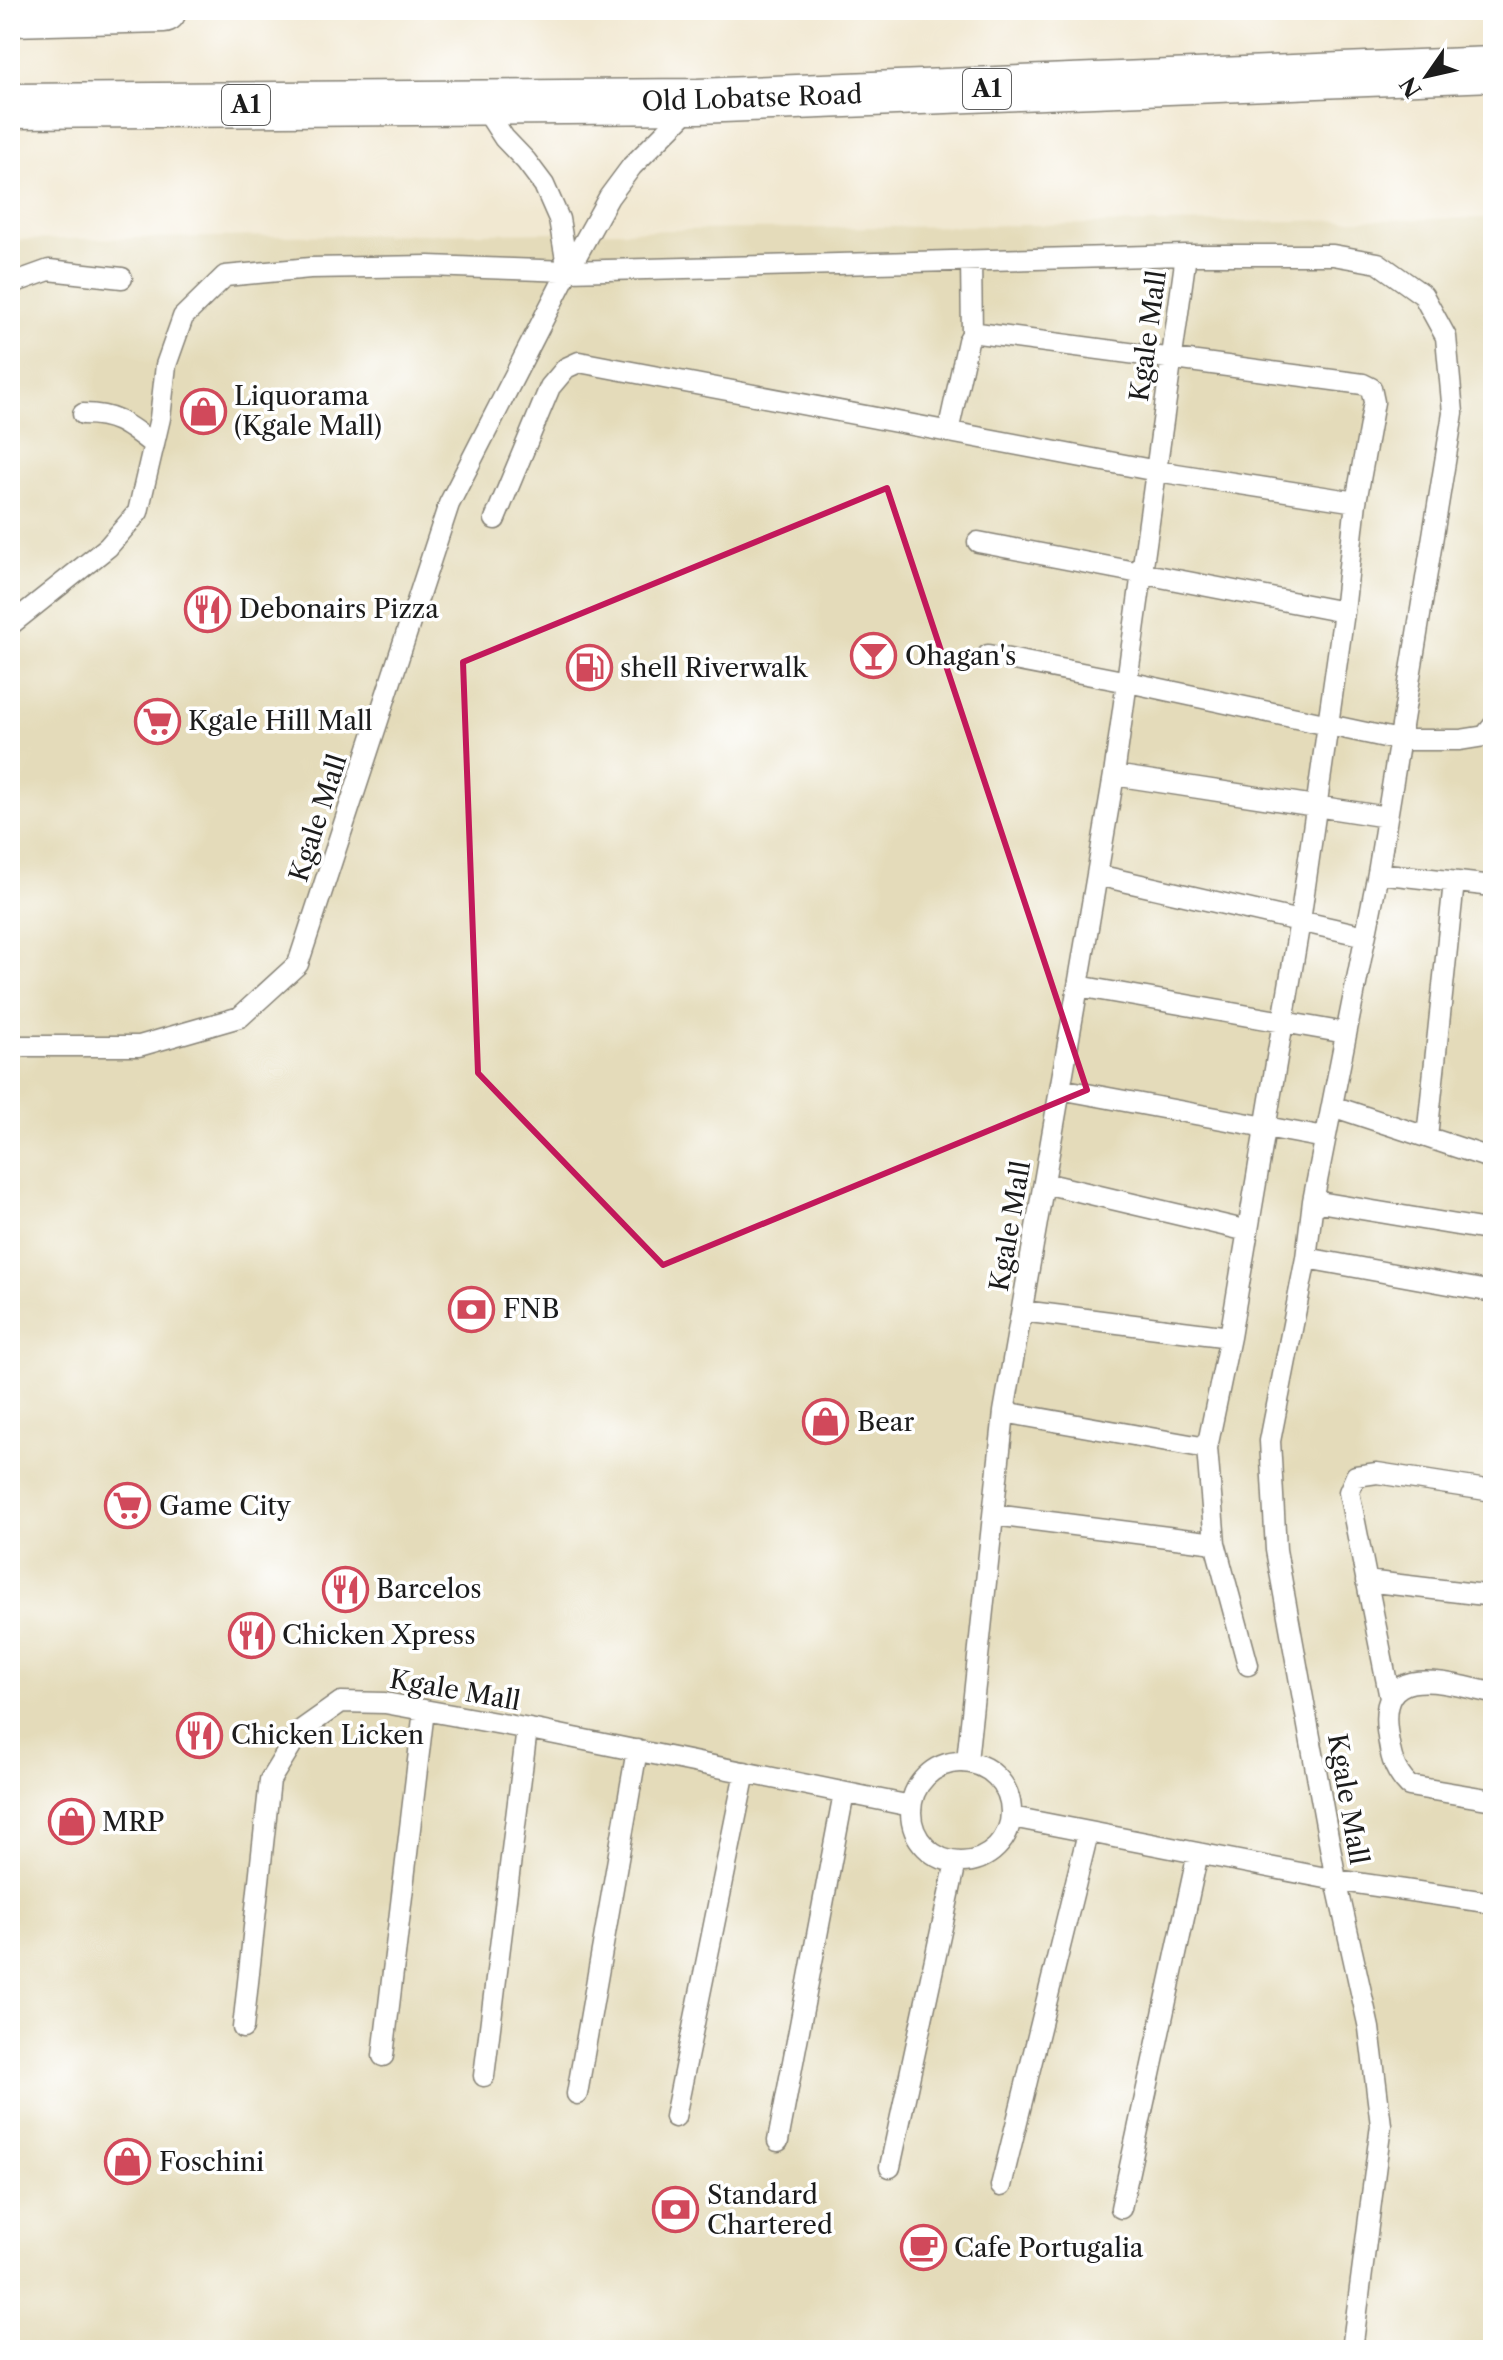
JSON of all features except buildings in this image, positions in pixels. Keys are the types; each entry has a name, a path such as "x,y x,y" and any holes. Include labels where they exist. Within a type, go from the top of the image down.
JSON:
{"highway":[{"path":"10,14 164,10"},
{"name":"Old Lobatse Road","path":"10,106 698,101 1493,69"}],"lane":[{"name":"Kgale Mall","path":"10,1046 139,1046 240,1017 298,964 449,504 609,197 632,166 698,101"},
{"path":"482,103 504,138 544,185 559,219 568,271"},
{"name":"Kgale Mall","path":"967,1761 1004,1412 1114,775 1186,255"},
{"name":"Kgale Mall","path":"10,625 108,547 138,512 154,445 166,365 183,317 225,276 310,268 429,266 568,271 1186,255 1333,255 1378,263 1423,295 1446,337 1453,413 1378,873 1313,1201 1306,1258 1270,1441 1276,1550 1336,1880 1369,2028 1381,2125 1352,2350"},
{"path":"948,432 972,334 971,261"},
{"path":"10,284 49,270 122,278"},
{"path":"972,334 991,334 1363,384 1371,388 1374,402 1356,502 1344,612 1300,921 1230,1337 1207,1448 1215,1543 1248,1665"},
{"path":"495,519 550,387 566,368 579,362 1157,471 1356,502"},
{"path":"83,414 107,414 154,445"},
{"path":"978,542 1344,612"},
{"path":"988,655 1399,740 1460,740 1490,733"},
{"path":"1114,775 1387,817"},
{"path":"1378,873 1493,886"},
{"path":"1097,875 1365,936"},
{"path":"1427,1137 1454,882"},
{"path":"1078,986 1346,1033"},
{"path":"1060,1089 1325,1138"},
{"path":"1332,1106 1493,1159"},
{"path":"1044,1183 1248,1231"},
{"path":"1313,1201 1493,1231"},
{"path":"1306,1258 1493,1292"},
{"path":"1022,1311 1230,1337"},
{"path":"1004,1412 1207,1448"},
{"path":"1390,1698 1349,1492 1356,1476 1377,1473 1493,1491"},
{"path":"994,1515 1215,1543"},
{"path":"1366,1581 1493,1596"},
{"path":"1493,1693 1429,1681 1407,1683 1390,1698 1385,1711 1392,1762 1409,1786 1493,1800"},
{"name":"Kgale Mall","path":"243,2028 270,1780 300,1731 341,1702 385,1703 424,1710 911,1806"},
{"path":"383,2056 424,1710"},
{"path":"484,2076 527,1729"},
{"path":"577,2094 637,1750"},
{"path":"967,1761 986,1767 1001,1780 1010,1798 1012,1817 1006,1836 993,1851 975,1860 956,1862 937,1856 922,1843 912,1826 911,1806 917,1787 930,1772 947,1763 967,1761"},
{"path":"675,2117 745,1772"},
{"path":"778,2141 844,1793"},
{"path":"1012,1817 1336,1880 1493,1903"},
{"path":"1001,2186 1088,1833"},
{"path":"1121,2208 1198,1853"},
{"path":"890,2167 956,1862"}],"highlighted area":[{"path":"887,488 1087,1090 663,1265 478,1073 463,662"}],"shaded area":[{"path":"1493,218 1493,2350 10,2350 10,240"}],"place":[{"name":"Liquorama (Kgale Mall)","path":"203,411"},
{"name":"Debonairs Pizza","path":"208,609"},
{"name":"Ohagan's","path":"874,656"},
{"name":"shell Riverwalk","path":"589,668"},
{"name":"Kgale Hill Mall","path":"157,721"},
{"name":"FNB","path":"472,1309"},
{"name":"Bear","path":"826,1422"},
{"name":"Game City","path":"128,1506"},
{"name":"Barcelos","path":"345,1589"},
{"name":"Chicken Xpress","path":"251,1635"},
{"name":"Chicken Licken","path":"200,1735"},
{"name":"MRP","path":"71,1822"},
{"name":"Foschini","path":"128,2162"},
{"name":"Standard Chartered","path":"676,2210"},
{"name":"Cafe Portugalia","path":"923,2248"}]}
